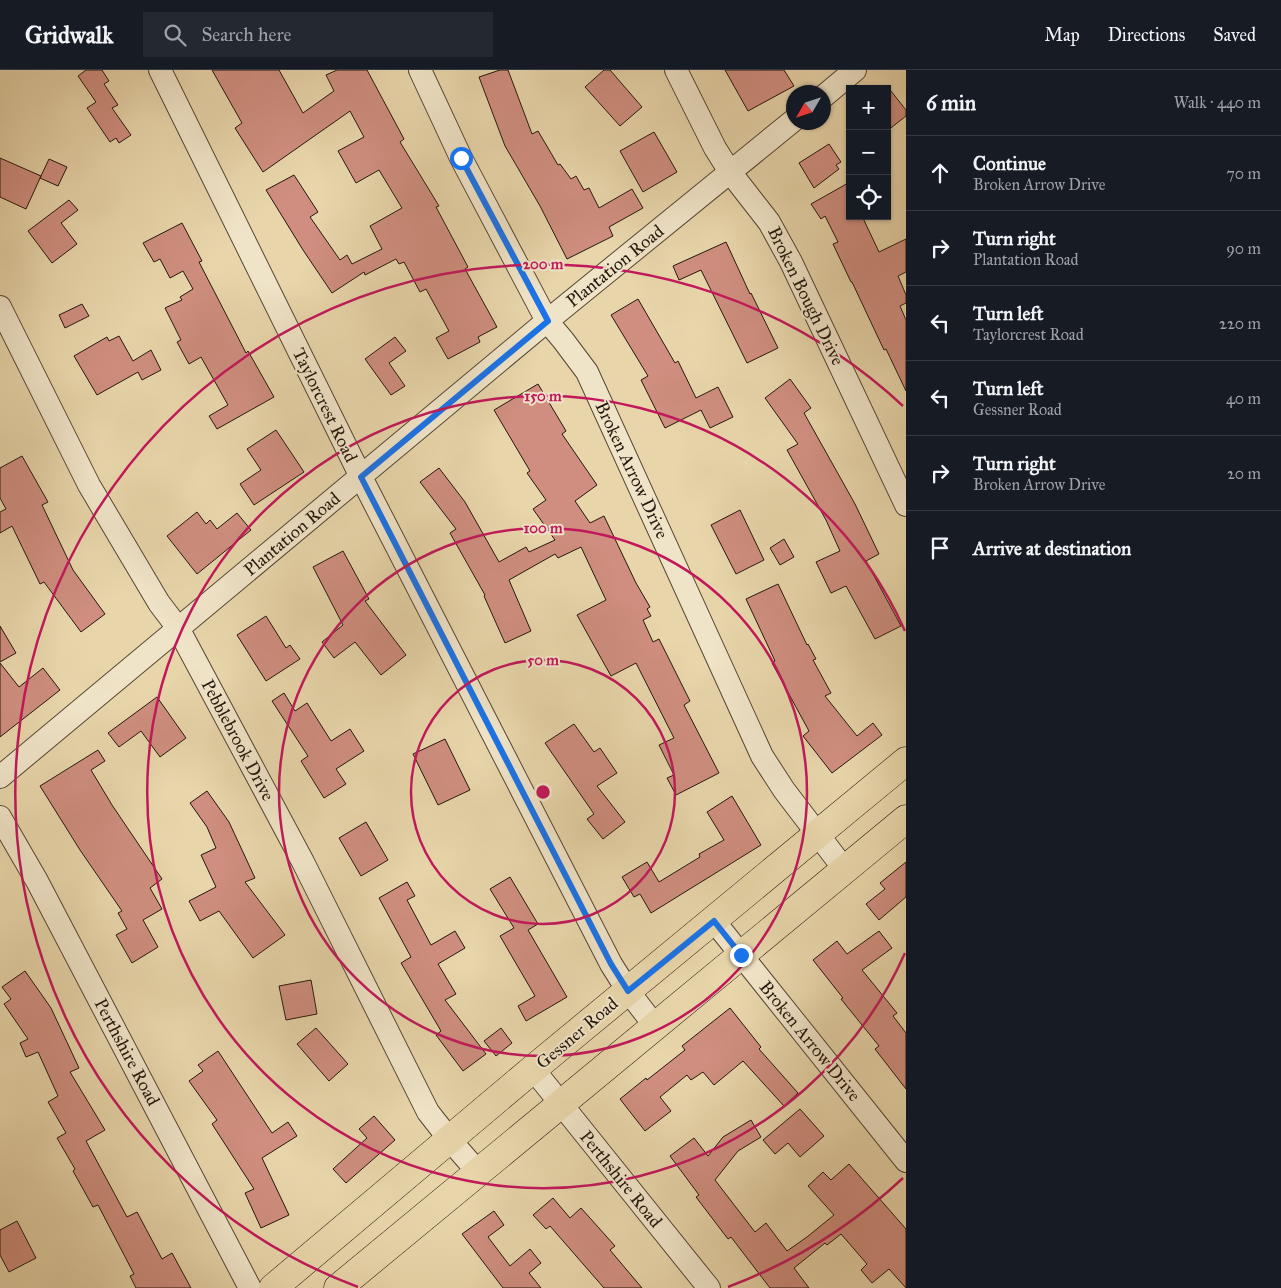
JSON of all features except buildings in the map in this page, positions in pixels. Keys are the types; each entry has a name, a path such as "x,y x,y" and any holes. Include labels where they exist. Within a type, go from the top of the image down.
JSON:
{"main road":[{"name":"Gessner Road","path":"272,1288 533,1069 906,761"},
{"path":"338,1288 906,819"}],"street":[{"name":"Taylorcrest Road","path":"160,70 361,477 611,964 628,991 655,1026"},
{"name":"Broken Arrow Drive","path":"420,70 461,158 548,321 590,380 762,756 816,834 845,870"},
{"name":"Broken Bough Drive","path":"676,70 715,148 730,172 769,222 791,262 906,505"},
{"path":"831,90 855,70"},
{"name":"Plantation Road","path":"0,777 548,321 786,126"},
{"name":"Pebblebrook Drive","path":"0,307 89,485 159,603 178,628 303,862 428,1112 478,1172"},
{"name":"Perthshire Road","path":"0,818 37,881 250,1288"},
{"name":"Broken Arrow Drive","path":"714,921 906,1161"},
{"name":"Perthshire Road","path":"533,1069 709,1288"}],"route":[{"path":"461,158 548,321 361,477 611,964 628,991 714,921 741,955"}]}
